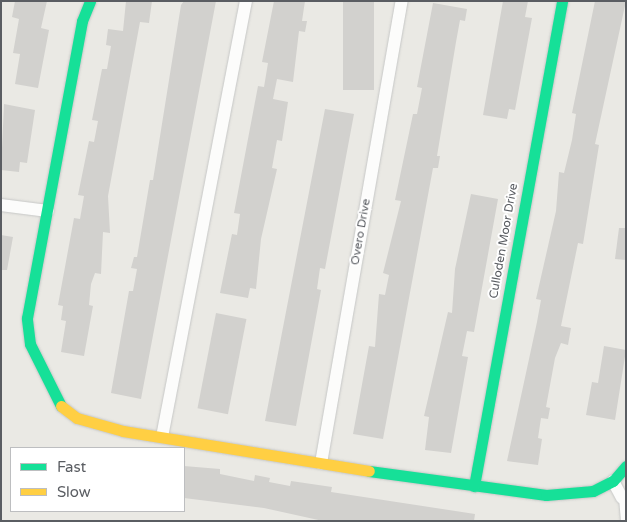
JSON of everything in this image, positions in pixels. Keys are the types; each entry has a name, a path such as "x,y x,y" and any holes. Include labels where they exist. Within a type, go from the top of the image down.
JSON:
{"street":[{"path":"90,1 82,21 48,211 26,318 30,344 42,373 60,407 77,418 162,437 321,463 546,495 593,491 613,481 626,466"},
{"path":"162,437 246,1"},
{"name":"Overo Drive","path":"321,463 402,1"},
{"name":"Culloden Moor Drive","path":"474,486 562,1"},
{"path":"1,205 48,211"},
{"path":"613,481 622,498"}],"lane":[{"path":"622,498 624,521"}],"building":[{"path":"15,1 47,1 41,28 49,30 38,88 15,84 20,54 13,53 19,19 12,17"},
{"path":"126,1 152,1 149,23 140,22 108,196 110,233 103,232 101,274 95,273 91,284 89,305 93,306 84,356 61,352 66,321 61,320 63,306 58,305 74,218 80,219 84,196 78,195 89,141 94,142 98,121 92,120 102,69 107,69 111,46 106,45 108,29 123,31"},
{"path":"184,1 216,1 141,399 111,393 129,291 133,291 137,269 131,268 134,257 137,257 150,180 153,180 181,5"},
{"path":"274,1 305,1 302,21 307,21 305,32 299,31 293,82 277,79 273,99 288,102 282,141 277,140 272,168 277,169 261,239 256,289 250,288 248,298 220,293 232,234 237,235 240,214 234,213 258,86 264,87 268,63 262,62"},
{"path":"343,1 374,1 374,90 343,90"},
{"path":"503,1 528,1 525,17 532,18 515,110 509,109 507,119 483,115"},
{"path":"595,1 626,1 595,144 599,145 583,244 578,243 561,326 571,328 568,345 561,343 555,358 546,407 550,408 548,419 541,418 538,438 542,439 538,465 507,461 541,300 536,299 556,211 559,172 564,173 572,140 576,114 572,113"},
{"path":"433,3 467,9 465,21 460,20 437,156 440,156 438,168 433,168 383,439 353,434 369,346 375,347 379,294 385,295 389,275 383,273 401,201 395,200 413,114 417,114 422,88 417,87"},
{"path":"4,104 35,110 27,163 20,162 19,172 1,170"},
{"path":"325,109 354,114 325,269 320,268 317,289 321,290 296,426 265,421"},
{"path":"471,194 498,199 474,332 467,331 462,356 468,357 451,453 425,450 429,417 424,416 448,312 452,313 455,269"},
{"path":"619,228 626,228 626,260 615,259"},
{"path":"1,235 13,237 7,270 1,270"},
{"path":"216,313 246,319 228,414 197,408"},
{"path":"604,346 626,350 615,420 586,415 592,382 598,383"},
{"path":"185,466 220,469 220,474 254,481 255,475 270,478 269,482 290,486 291,481 332,487 331,492 475,514 474,521 323,521 264,508 185,498"}],"traffic: fast":[{"path":"61,406 30,344 27,318 82,21 90,1"},
{"path":"474,486 562,1"},
{"path":"369,471 546,495 593,491 613,481 626,466"}],"traffic: slow":[{"path":"61,406 77,418 123,431 369,471"}]}
